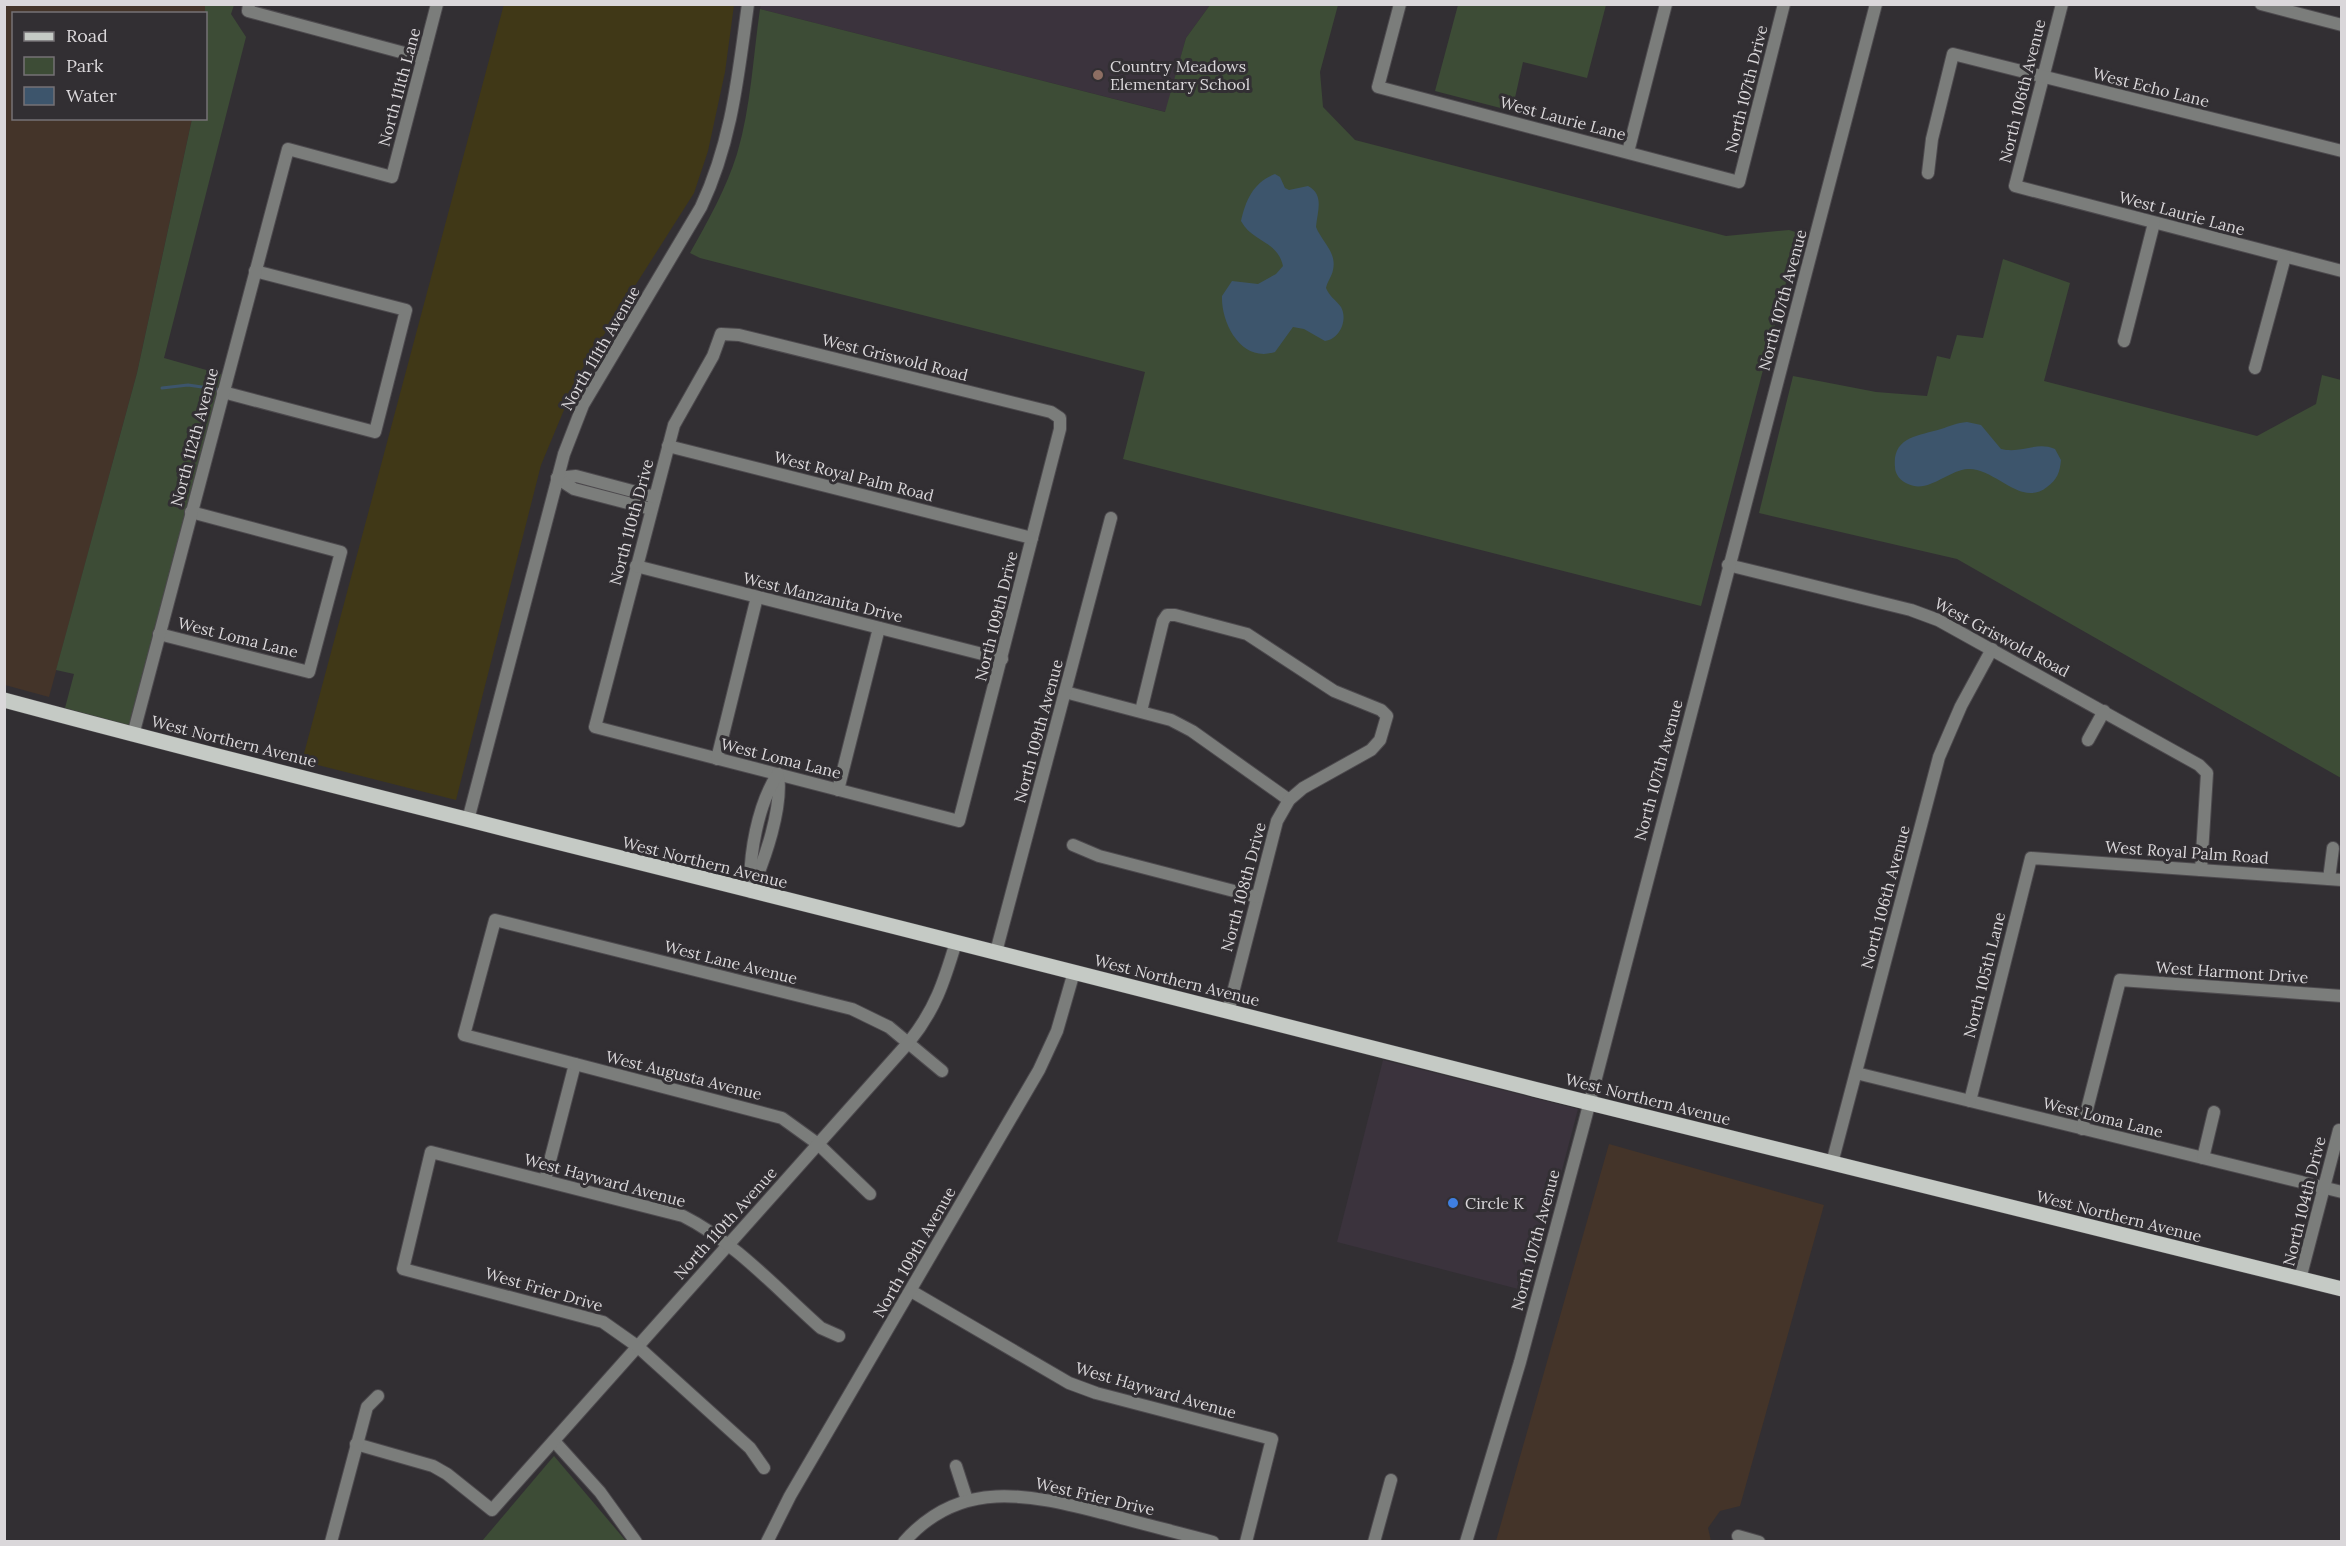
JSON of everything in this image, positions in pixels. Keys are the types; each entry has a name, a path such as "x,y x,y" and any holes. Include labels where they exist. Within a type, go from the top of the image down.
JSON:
{"main road":[{"name":"West Northern Avenue","path":"4,700 133,735 996,952 1588,1104 2342,1289"}],"street":[{"name":"North 111th Lane","path":"288,149 393,177 437,4"},
{"name":"North 111th Avenue","path":"468,820 557,478 583,405 695,218 711,187 733,116 748,4"},
{"name":"West Laurie Lane","path":"1400,4 1378,87 1739,182"},
{"path":"1628,152 1666,4"},
{"name":"North 107th Drive","path":"1739,182 1784,4"},
{"name":"North 107th Avenue","path":"1466,1542 1520,1362 1876,4"},
{"name":"North 106th Avenue","path":"2015,186 2062,4"},
{"path":"2261,4 2342,25"},
{"path":"248,8 423,58"},
{"name":"West Echo Lane","path":"1928,173 1932,139 1953,54 2342,151"},
{"name":"North 112th Avenue","path":"133,735 190,512 288,149"},
{"name":"West Laurie Lane","path":"2015,186 2342,271"},
{"path":"2124,341 2154,223"},
{"path":"2255,368 2285,257"},
{"path":"223,392 375,432 406,310 255,271"},
{"name":"West Griswold Road","path":"721,334 739,334 1051,412 1060,418"},
{"name":"North 110th Drive","path":"595,728 674,425 713,356 721,334"},
{"name":"North 109th Drive","path":"958,821 1002,659 1060,429 1060,418"},
{"name":"West Royal Palm Road","path":"668,446 1032,538"},
{"path":"557,478 574,489 653,503"},
{"name":"West Loma Lane","path":"159,634 309,672 341,552 190,512"},
{"name":"North 109th Avenue","path":"996,952 1111,518"},
{"name":"West Griswold Road","path":"1728,565 1911,610 1938,620 2199,765 2207,773 2201,870"},
{"name":"West Manzanita Drive","path":"636,566 1002,659"},
{"path":"717,759 757,597"},
{"name":"North 108th Drive","path":"1141,711 1163,621 1167,615 1175,615 1247,634 1334,691 1381,710 1387,716 1380,740 1371,750 1303,788 1289,800 1277,822 1227,1012"},
{"path":"838,790 879,628"},
{"name":"North 106th Avenue","path":"1832,1163 1939,757 1961,706 1992,649"},
{"path":"1065,692 1171,720 1192,731 1289,800"},
{"path":"2088,740 2104,711"},
{"name":"West Loma Lane","path":"595,728 958,821"},
{"path":"751,892 761,869 781,792 778,774"},
{"path":"1073,845 1099,856 1257,897"},
{"path":"2333,848 2335,880"},
{"name":"West Royal Palm Road","path":"2031,858 2335,880"},
{"name":"North 105th Lane","path":"1970,1101 2031,858"},
{"name":"West Augusta Avenue","path":"495,920 464,1035 769,1113 794,1125 818,1144 870,1194"},
{"name":"West Lane Avenue","path":"495,920 852,1009 889,1027 942,1071"},
{"name":"North 110th Avenue","path":"356,1444 433,1466 447,1474 492,1510 928,1019 936,1004 956,942"},
{"name":"North 109th Avenue","path":"767,1542 790,1496 1047,1054 1074,972"},
{"name":"West Harmont Drive","path":"2082,1129 2120,980 2342,996"},
{"path":"545,1180 574,1064"},
{"name":"West Loma Lane","path":"1856,1073 2342,1192"},
{"path":"2203,1158 2214,1112"},
{"name":"North 104th Drive","path":"2300,1279 2338,1130"},
{"name":"West Hayward Avenue","path":"403,1269 431,1152 683,1216 704,1227 728,1245 821,1328 839,1336"},
{"name":"West Frier Drive","path":"403,1269 587,1316 615,1329 750,1448 764,1468"},
{"name":"West Hayward Avenue","path":"911,1291 1069,1383 1096,1393 1272,1439 1246,1542"},
{"path":"331,1542 367,1407 378,1396"},
{"path":"554,1441 600,1492 636,1542"},
{"path":"904,1542 914,1530 929,1520 967,1500 956,1466"},
{"path":"1374,1542 1391,1480"},
{"name":"West Frier Drive","path":"967,1500 984,1496 1033,1497 1213,1542"},
{"path":"1738,1536 1759,1542"}],"shaded area":[{"name":"Country Meadows Elementary School","path":"761,4 1210,5 1186,38 1166,112 760,9"},
{"path":"4,5 205,5 205,12 12,12 12,120 192,120 137,373 49,697 5,685"},
{"path":"1383,1060 1578,1109 1530,1292 1337,1242"},
{"path":"1609,1144 1824,1205 1740,1506 1720,1511 1708,1528 1711,1541 1496,1541"}],"green space":[{"path":"205,5 234,5 231,14 246,37 164,358 224,375 131,726 65,708 74,674 56,670 137,373 192,120 207,120 207,12 205,12"},
{"path":"1210,5 1338,5 1320,72 1323,107 1355,140 1726,236 1789,230 1799,233 1701,606 1123,459 1145,372 700,258 690,253 722,192 737,154 749,100 760,9 1165,112 1186,38"},
{"path":"1458,5 1606,5 1587,78 1523,62 1512,111 1435,91"},
{"path":"2003,259 2070,283 2044,381 2257,436 2316,404 2322,375 2341,380 2341,778 1957,559 1759,513 1793,376 1876,392 1927,396 1937,356 1950,359 1957,335 1983,338"},
{"path":"554,1456 626,1541 482,1541"}],"sand":[{"path":"504,4 734,5 725,72 708,151 694,193 579,374 541,465 456,800 302,761"}],"water":[{"path":"1275,174 1289,190 1308,186 1317,194 1319,204 1316,227 1331,252 1334,264 1326,288 1341,307 1344,318 1335,337 1325,341 1304,329 1293,327 1275,352 1263,354 1253,352 1236,339 1225,318 1222,296 1232,281 1258,284 1276,274 1283,266 1276,251 1252,234 1241,221 1252,192 1268,177"},
{"path":"1967,422 1981,425 2001,449 2016,450 2042,446 2055,449 2061,460 2056,479 2037,492 2028,493 1978,470 1960,470 1923,486 1908,484 1899,477 1895,470 1895,457 1898,449 1908,439"}],"waterway":[{"path":"162,388 188,385 216,389"}],"place":[{"name":"Country Meadows Elementary School","path":"1098,75"},
{"name":"Circle K","path":"1453,1203"}]}
